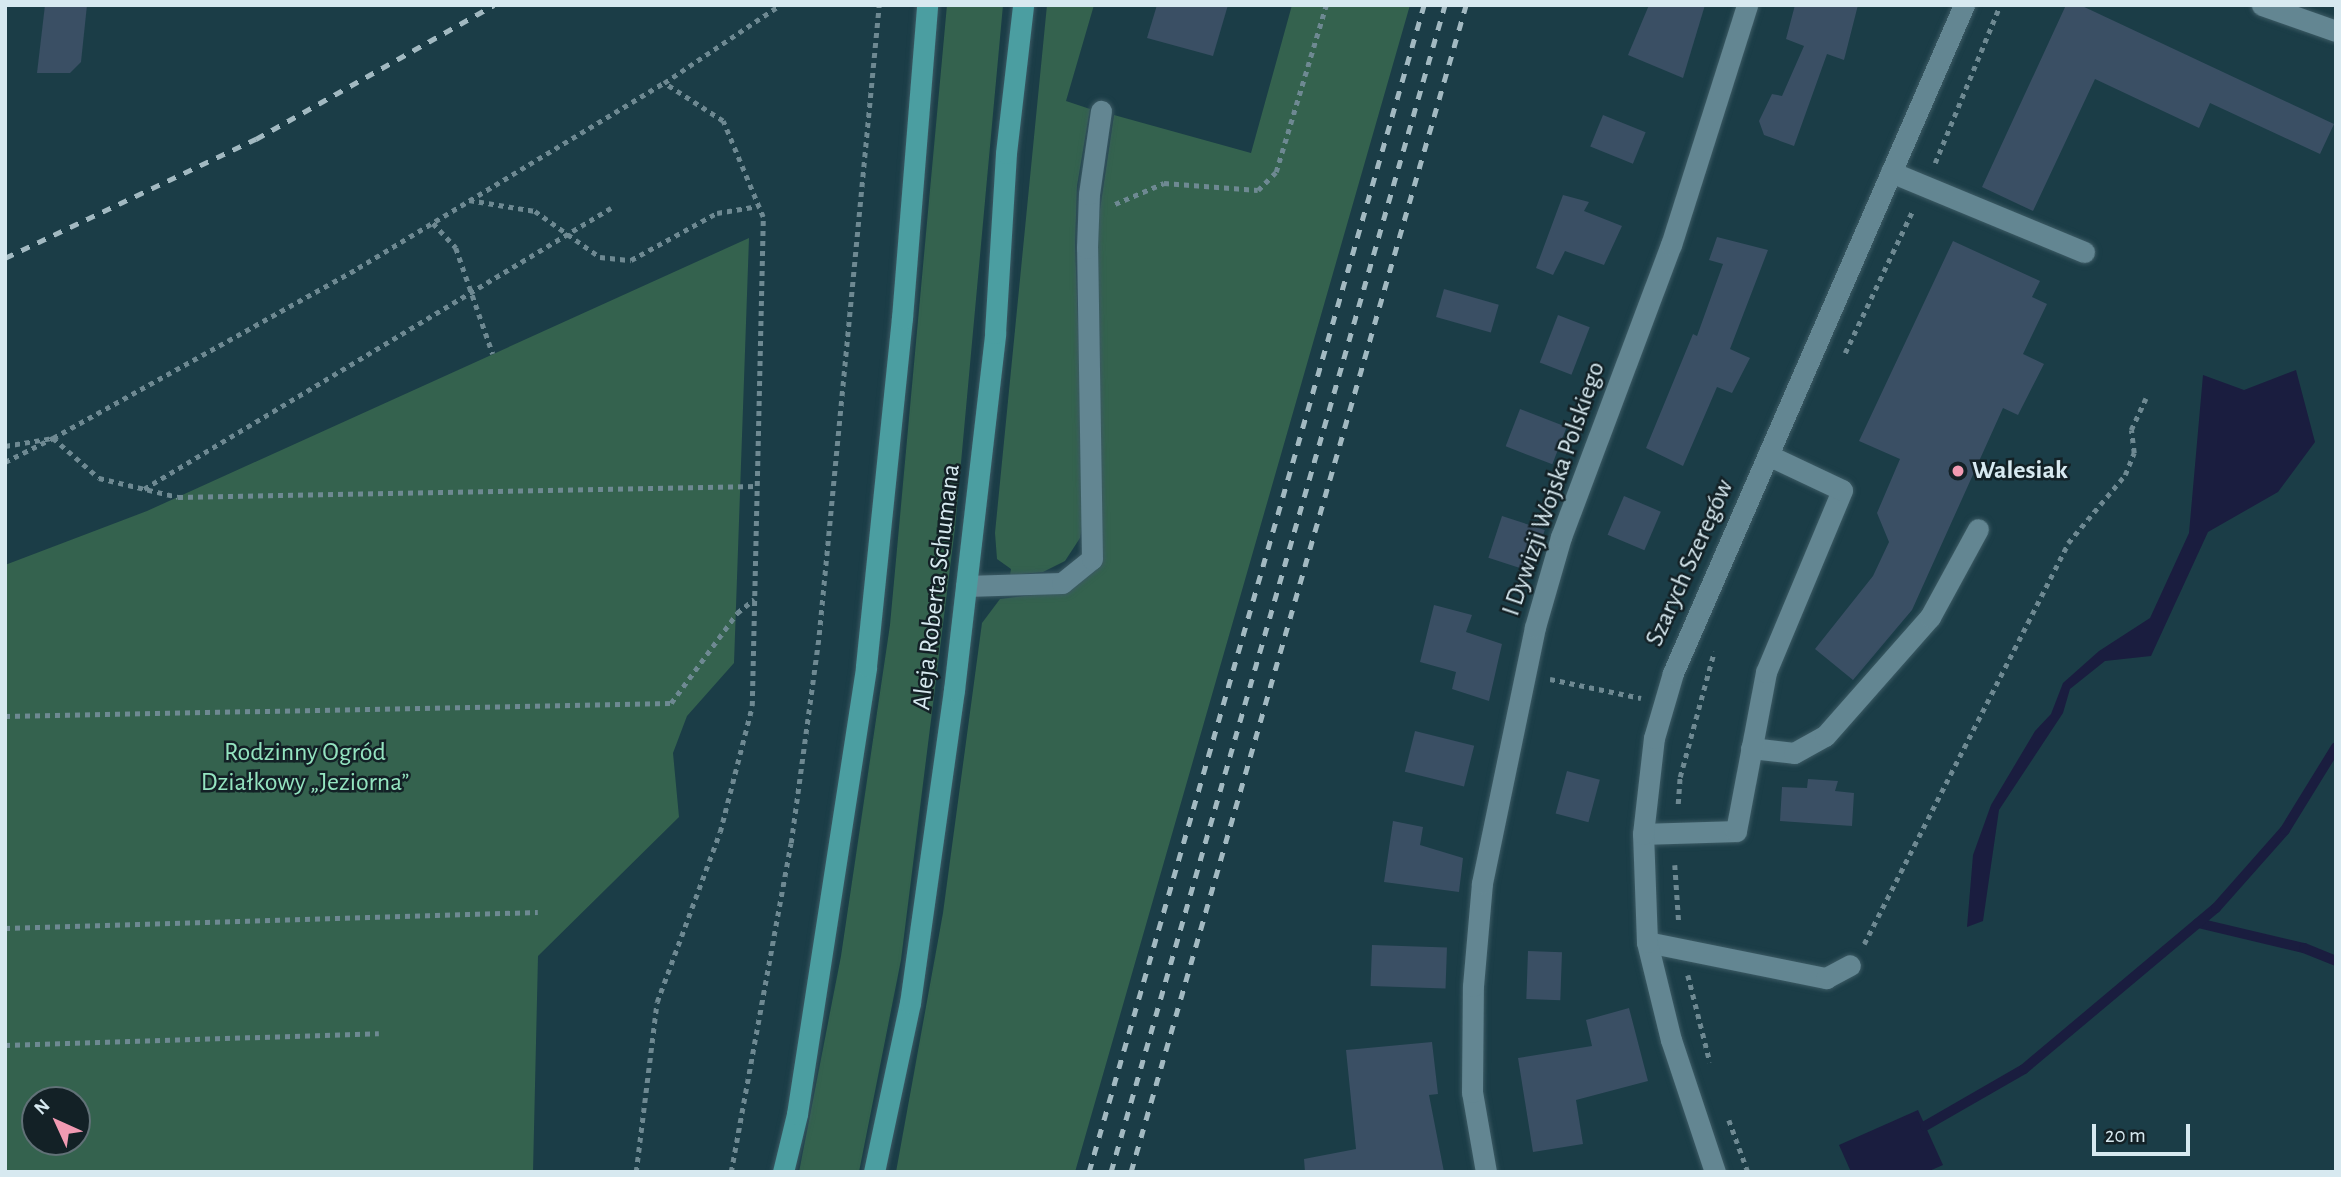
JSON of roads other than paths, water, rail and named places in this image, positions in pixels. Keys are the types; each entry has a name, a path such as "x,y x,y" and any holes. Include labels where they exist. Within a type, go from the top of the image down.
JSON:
{"main road":[{"path":"783,1172 797,1114 866,666 902,317 927,5"},
{"name":"Aleja Roberta Schumana","path":"874,1172 910,1003 966,586 995,332 1006,153 1023,5"}],"street":[{"name":"I Dywizji Wojska Polskiego","path":"1486,1172 1472,1091 1473,986 1482,883 1525,674 1561,537 1671,245 1747,5"},
{"name":"Szarych Szeregów","path":"1715,1172 1671,1040 1647,942 1643,834 1654,738 1673,673 1964,5"},
{"path":"2262,5 2336,31"},
{"path":"966,586 1062,583 1092,559 1095,526 1087,248 1101,111"},
{"path":"1891,172 2084,252"},
{"path":"1643,834 1736,831 1766,672 1842,489 1768,456"},
{"path":"1751,748 1794,753 1825,736 1930,617 1978,529"},
{"path":"1647,942 1826,978 1850,965"}],"water":[{"path":"2296,370 2315,442 2278,492 2208,532 2151,656 2105,661 2070,689 2063,713 1999,810 1983,921 1967,927 1973,855 1991,805 2035,731 2051,714 2063,683 2099,651 2150,618 2189,533 2203,375 2244,390"},
{"path":"1918,1110 1943,1165 1927,1172 1851,1172 1839,1145"}],"waterway":[{"path":"1925,1126 2024,1069 2216,908 2285,830 2336,747"},
{"path":"2198,923 2304,948 2336,961"}],"railway":[{"path":"5,258 256,139 494,5"},
{"path":"1089,1172 1424,5"},
{"path":"1111,1172 1445,5"},
{"path":"1131,1172 1466,5"}],"place":[{"name":"Walesiak","path":"1958,471"}],"park label":[{"name":"Rodzinny Ogród Działkowy „Jeziorna”","path":"305,768"}]}
